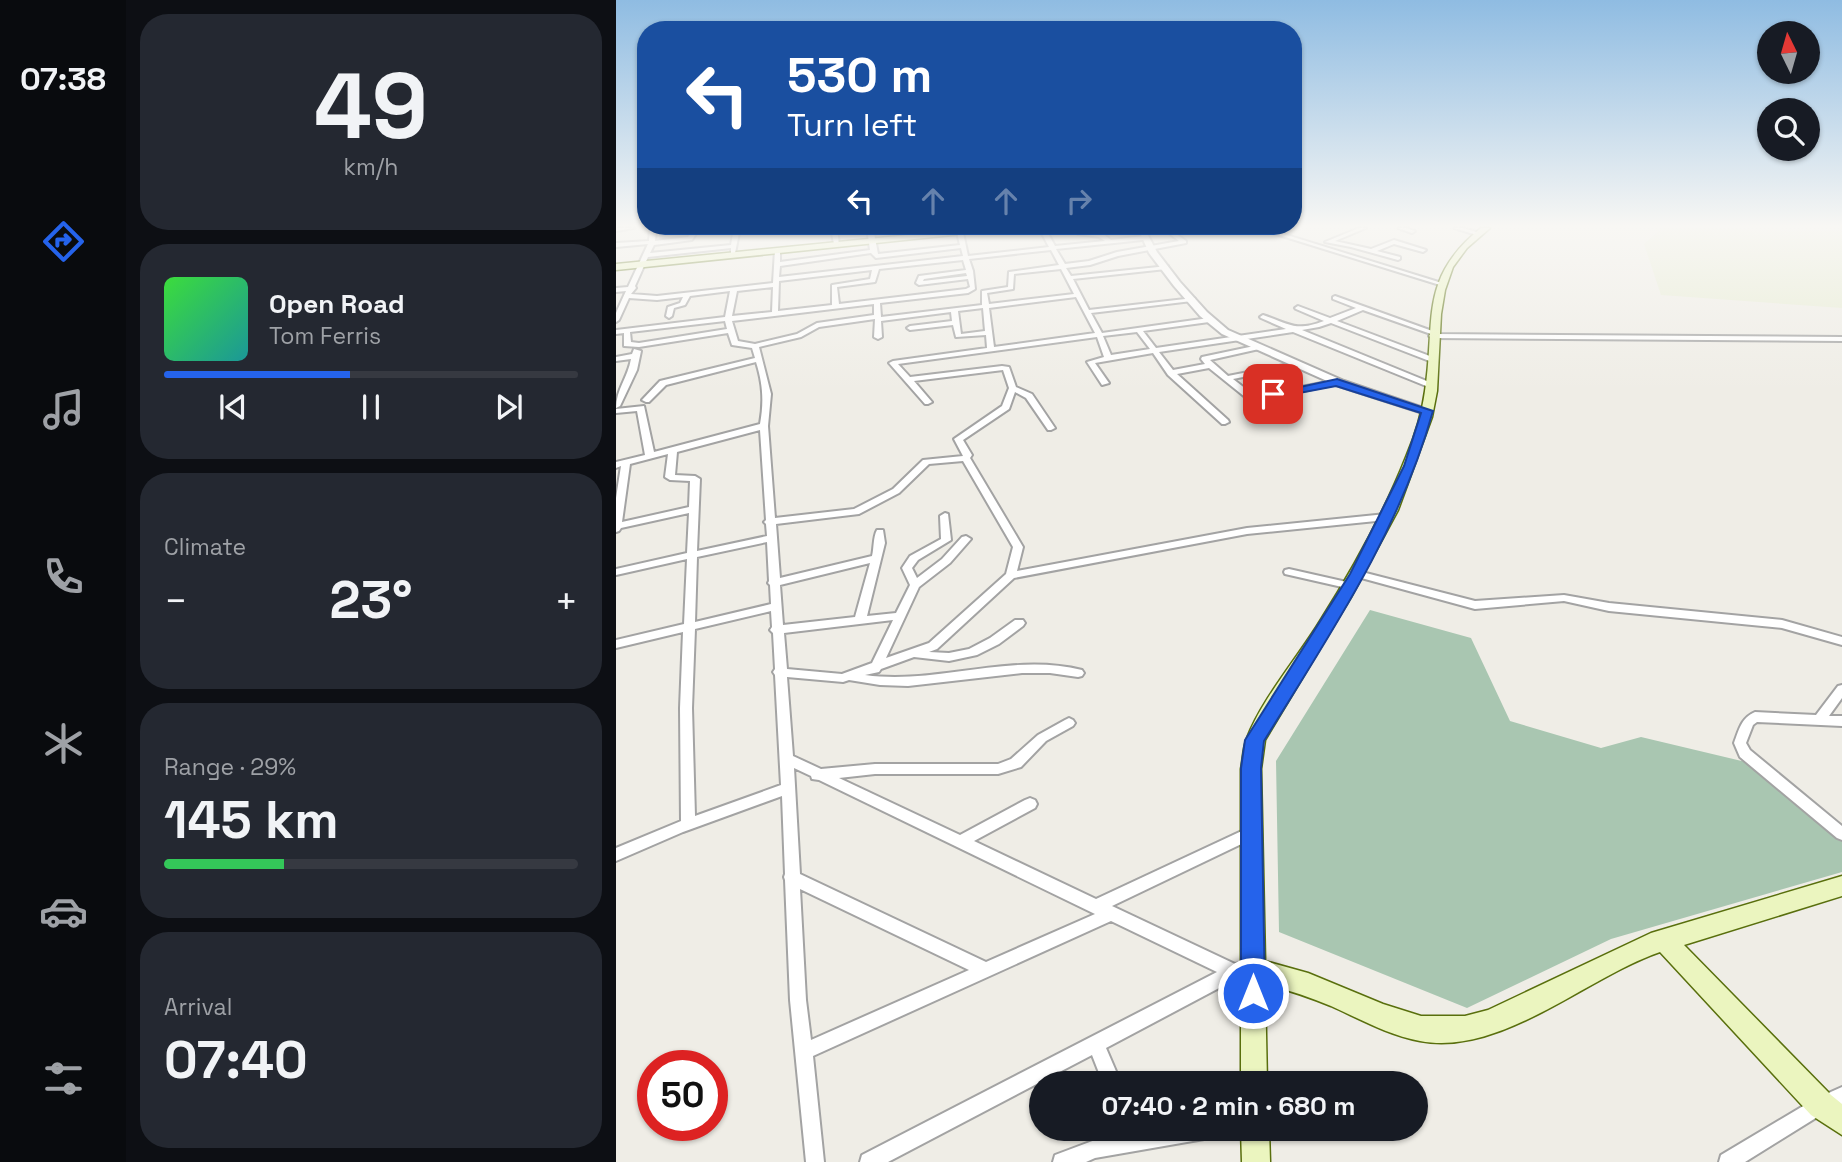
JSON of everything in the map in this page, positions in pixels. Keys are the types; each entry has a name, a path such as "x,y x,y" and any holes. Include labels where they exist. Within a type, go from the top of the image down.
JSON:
{"main road":[{"path":"1253,1071 1243,971 1251,833 1251,768 1255,740 1354,580 1411,466 1427,411 1437,298 1442,284"},
{"path":"1243,971 1316,988 1397,1025 1437,1032 1467,1030 1491,1022 1616,959 1842,886"},
{"path":"1665,941 1831,1100 1842,1121"},
{"path":"1255,1141 1256,1162"}],"street":[{"path":"616,320 635,282"},
{"path":"629,296 687,295 776,282"},
{"path":"775,314 777,282"},
{"path":"836,307 834,286 863,282"},
{"path":"616,332 964,292 973,288 972,282"},
{"path":"991,349 983,292 1012,288 1011,282"},
{"path":"1071,282 1099,334 1108,358"},
{"path":"1178,282 1209,320 1233,337 1337,382 1427,411"},
{"path":"1436,282 1442,284"},
{"path":"616,290 633,288"},
{"path":"734,289 728,320 735,343 755,346 797,337 817,325 1078,295"},
{"path":"669,316 671,307 683,304 687,295"},
{"path":"1335,298 1433,334 1842,339"},
{"path":"1087,312 1192,299"},
{"path":"877,302 878,337"},
{"path":"1157,304 1172,325"},
{"path":"1105,383 1091,362 1233,337 1292,330 1331,321 1362,307"},
{"path":"1297,308 1432,360"},
{"path":"954,310 960,336 989,332"},
{"path":"1263,317 1431,386"},
{"path":"928,401 893,363 1209,320"},
{"path":"911,328 956,323"},
{"path":"1138,329 1171,373 1224,422"},
{"path":"627,331 627,344 639,345 731,330"},
{"path":"639,345 634,370 616,408 641,408 650,456"},
{"path":"755,346 770,400 764,426 774,607 787,759 786,789 803,1052 815,1162"},
{"path":"1256,347 1205,359 1268,415"},
{"path":"616,359 635,356"},
{"path":"646,400 663,383 759,359"},
{"path":"1227,379 1296,364"},
{"path":"1171,373 1210,365"},
{"path":"851,677 918,654 945,638 1011,575 1018,547 958,439 1006,407 1013,388 1006,369 907,380"},
{"path":"1252,399 1337,382"},
{"path":"1013,388 1029,396 1051,428"},
{"path":"695,509 616,527 621,464 764,426"},
{"path":"673,450 670,477 695,478 687,708 688,825"},
{"path":"769,522 856,512 896,491 926,462 967,458"},
{"path":"915,585 907,568 914,558 946,540 945,516"},
{"path":"1011,575 1254,530 1385,517"},
{"path":"860,620 880,532"},
{"path":"616,572 770,538"},
{"path":"876,668 915,585 946,561 966,539"},
{"path":"773,583 876,558"},
{"path":"1289,572 1354,580 1475,605 1564,598 1616,607 1782,624 1842,640"},
{"path":"616,644 774,607"},
{"path":"776,630 899,616"},
{"path":"918,654 943,658 974,654 1019,623"},
{"path":"779,672 851,677 881,683 967,677 1045,667 1078,673"},
{"path":"1821,719 1842,689"},
{"path":"1842,721 1755,717 1748,722 1740,743 1745,753 1842,834"},
{"path":"817,775 875,769 998,769 1016,763 1042,738 1069,723"},
{"path":"787,759 1111,915 1243,971"},
{"path":"616,855 660,834 786,789"},
{"path":"959,842 1030,804"},
{"path":"1095,907 1251,833"},
{"path":"791,877 986,970"},
{"path":"803,1052 1111,915"},
{"path":"869,1162 1243,971"},
{"path":"1096,1044 1107,1071"},
{"path":"1728,1162 1831,1100"},
{"path":"1062,1162 1084,1157 1120,1141"}],"green space":[{"path":"1657,282 1842,282 1842,308 1661,295"},
{"path":"1370,610 1471,638 1510,721 1601,748 1641,737 1771,768 1842,837 1842,872 1611,939 1467,1008 1279,932 1276,761"}],"route":[{"path":"1253,993 1251,768 1255,740 1262,724 1358,574 1411,466 1427,411 1337,382 1273,394"}]}
